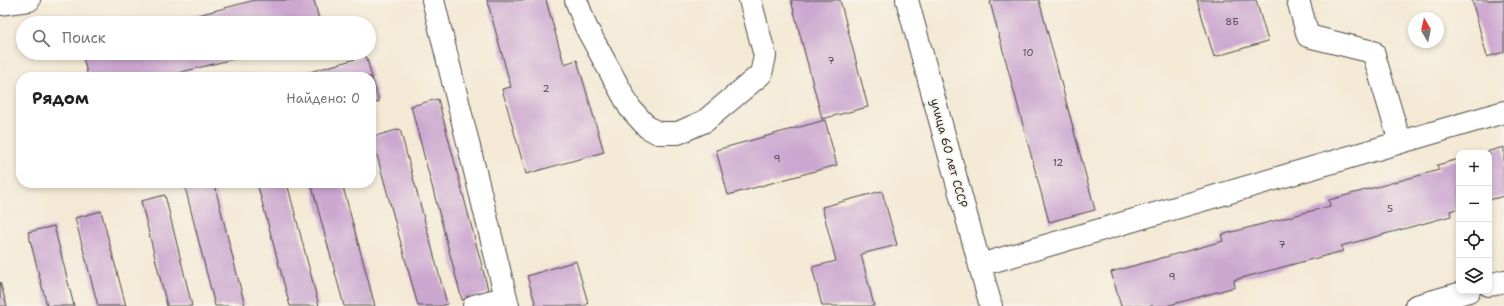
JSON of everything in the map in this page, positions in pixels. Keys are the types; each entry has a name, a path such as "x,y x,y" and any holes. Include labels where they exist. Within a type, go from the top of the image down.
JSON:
{"street":[{"path":"0,4 29,0"},
{"path":"433,0 507,302 474,306"},
{"path":"576,0 586,27 630,108 647,127 658,133 678,133 705,121 761,74 765,56 750,0"},
{"name":"улица 60 лет СССР","path":"907,0 991,306"},
{"path":"1298,0 1308,36 1373,52 1400,142"},
{"path":"980,265 1504,112"},
{"path":"1492,284 1504,281"},
{"path":"1416,306 1458,294"}],"building":[{"path":"255,0 314,0 318,16 194,16"},
{"path":"487,0 546,0 564,64 577,60 604,152 526,174 502,89 511,87"},
{"path":"791,0 840,0 868,107 822,119"},
{"path":"994,0 1039,0 1095,210 1049,222 990,2"},
{"path":"1197,0 1256,0 1268,41 1214,57"},
{"path":"1472,0 1504,0 1504,52 1487,57"},
{"path":"84,60 229,60 182,72 87,72"},
{"path":"352,60 367,60 371,72 310,72"},
{"path":"376,91 379,102 376,103"},
{"path":"438,99 489,293 462,300 411,106"},
{"path":"825,120 837,165 728,195 716,150"},
{"path":"400,129 447,304 442,306 418,306 376,152 376,136"},
{"path":"1504,147 1504,196 1492,199 1492,186 1492,150"},
{"path":"1456,160 1456,209 1450,211 1451,216 1341,246 1343,251 1234,280 1235,287 1166,306 1121,306 1111,272 1223,241 1221,235 1330,206 1329,200 1439,170 1437,165"},
{"path":"185,188 215,188 245,306 215,306"},
{"path":"258,188 288,188 319,306 290,306"},
{"path":"312,188 343,188 375,306 344,306"},
{"path":"882,191 897,245 861,254 874,306 822,306 812,267 836,261 822,207"},
{"path":"165,195 192,306 167,306 141,201"},
{"path":"101,211 126,306 98,306 75,218"},
{"path":"54,226 74,306 47,306 28,232"},
{"path":"576,261 588,303 585,306 536,306 527,276"},
{"path":"0,282 7,306 0,306"}]}
